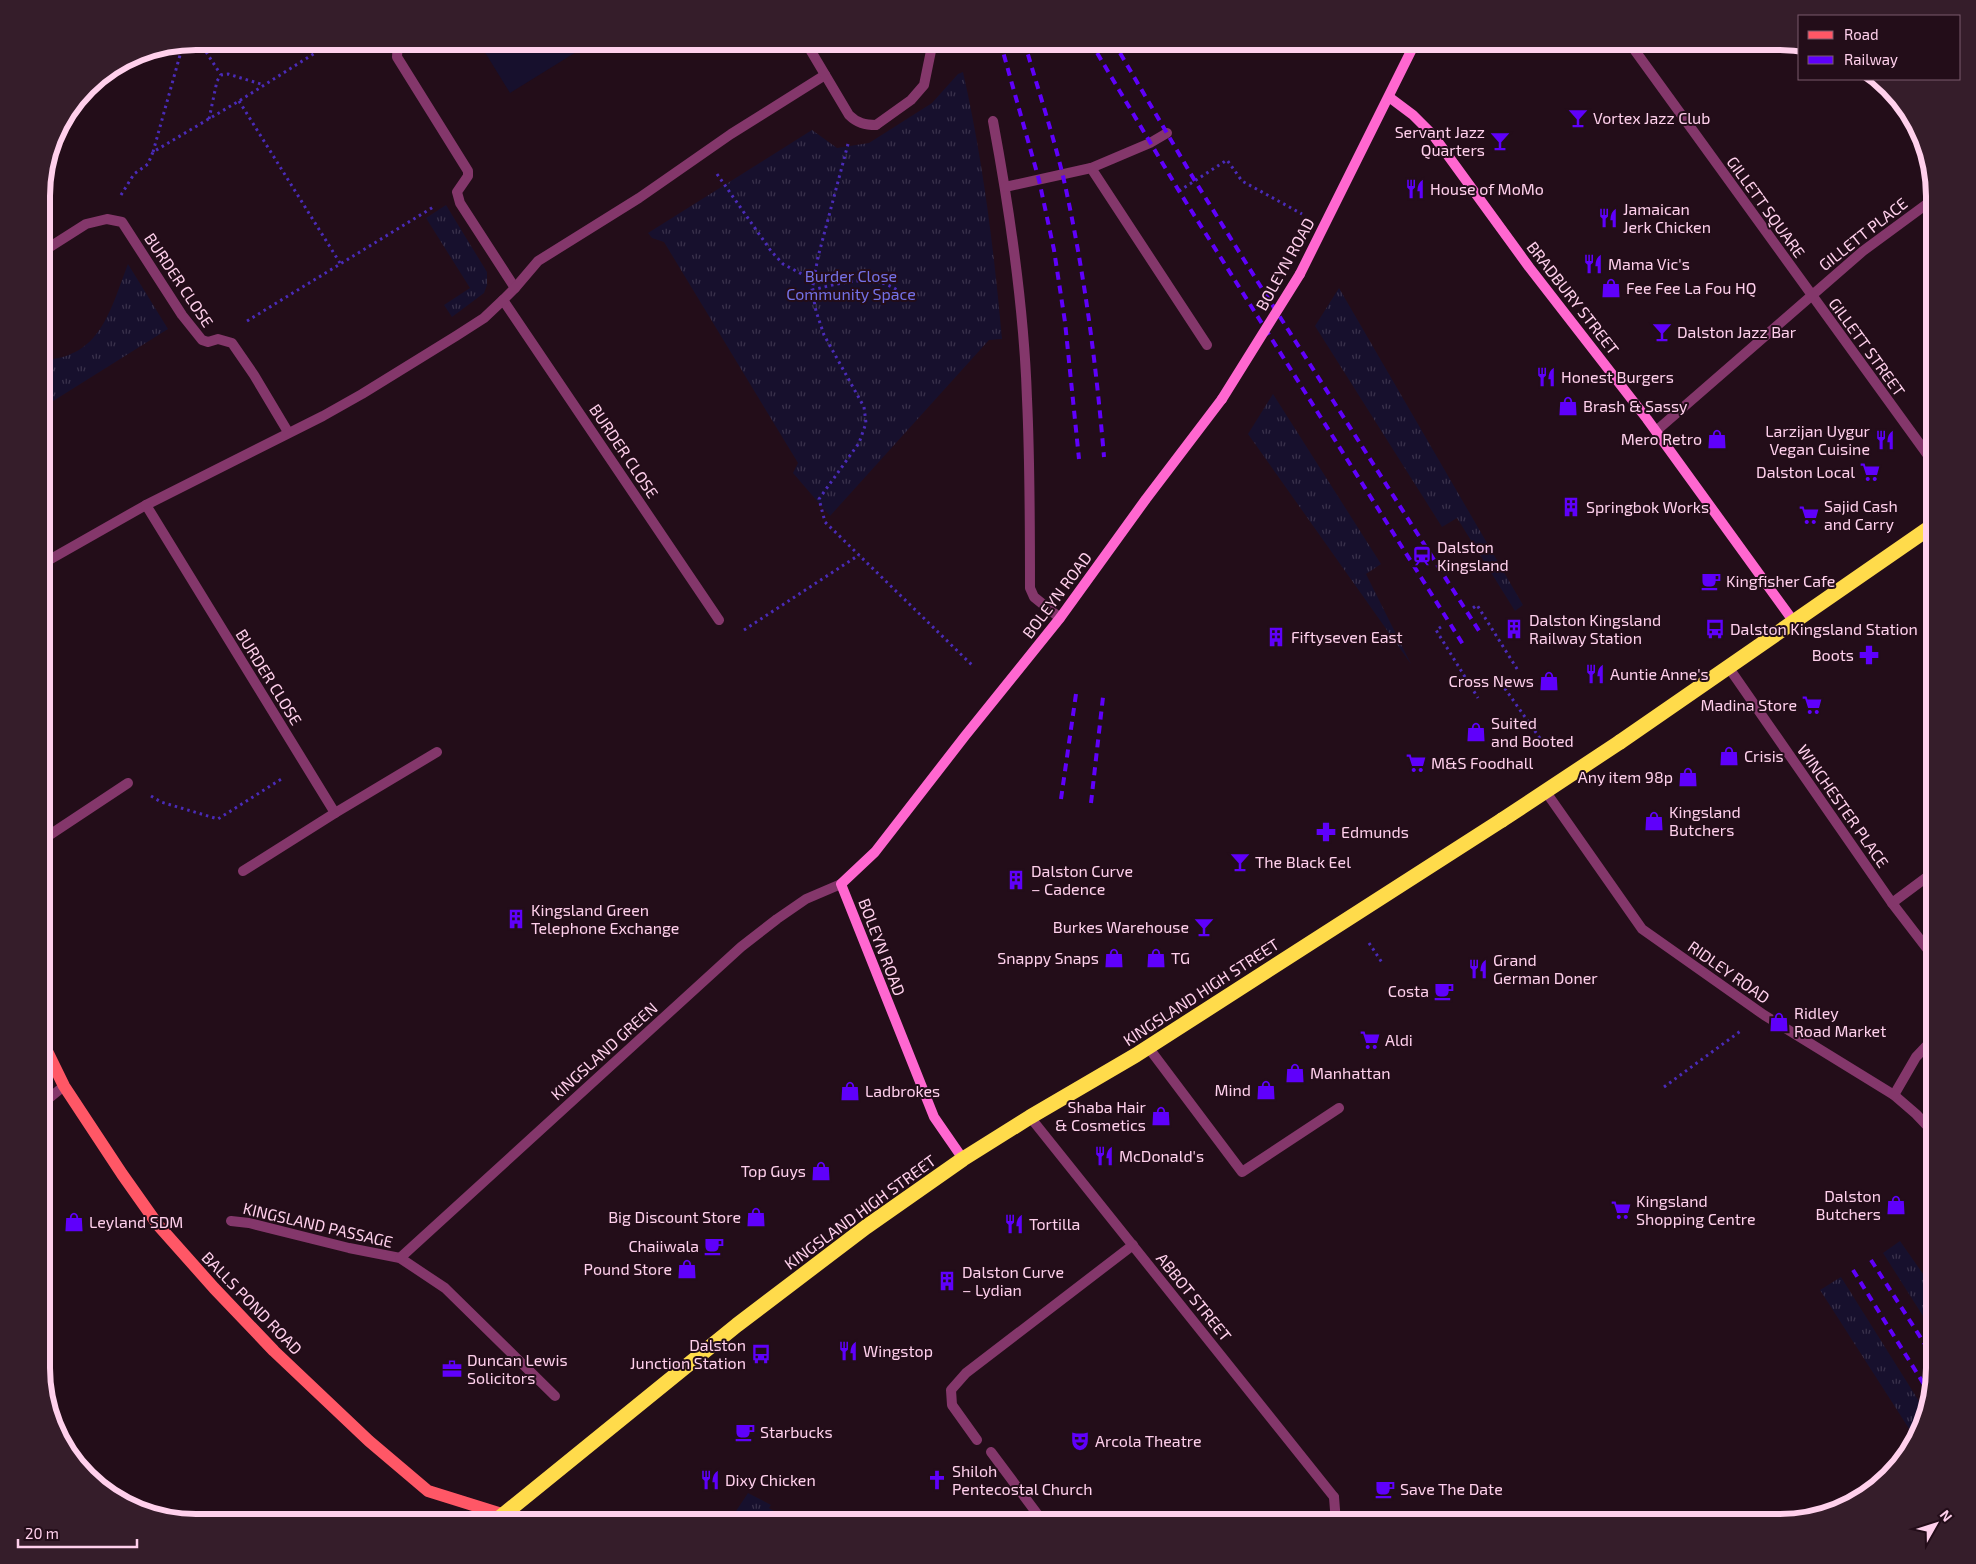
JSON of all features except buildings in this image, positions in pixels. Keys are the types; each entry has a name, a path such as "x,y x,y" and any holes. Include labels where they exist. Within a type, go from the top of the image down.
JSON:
{"highway":[{"name":"KINGSLAND HIGH STREET","path":"505,1514 744,1320 866,1227 963,1158 1030,1116 1148,1047 1546,792 1729,668 1926,530"}],"main road":[{"name":"BALLS POND ROAD","path":"50,1057 64,1086 158,1225 274,1351 369,1441 428,1492 486,1514"}],"street":[{"path":"397,50 397,57 468,171 468,176 457,192 460,203 515,288"},
{"path":"810,50 849,115 855,121 866,125 876,125 911,100 924,85 931,50"},
{"name":"BOLEYN ROAD","path":"963,1158 934,1117 841,884 875,852 971,728 1060,618 1146,499 1222,399 1300,274 1412,50"},
{"name":"GILLETT SQUARE","path":"1634,50 1811,295"},
{"path":"50,559 146,505 323,416 370,390 484,318 515,288 538,261 639,198 731,134 825,74"},
{"name":"BRADBURY STREET","path":"1389,97 1413,114 1433,134 1529,267 1656,431 1794,622"},
{"path":"993,121 1005,187 1022,327 1027,398 1030,588 1034,597 1060,618"},
{"path":"1005,187 1091,168 1150,143 1167,133"},
{"path":"1091,168 1207,345"},
{"name":"GILLETT PLACE","path":"1811,295 1862,251 1926,205"},
{"path":"50,247 86,224 107,219"},
{"name":"BURDER CLOSE","path":"107,219 122,222 182,315 202,340 208,342 218,339 232,344 254,375 288,432"},
{"path":"1656,431 1811,295"},
{"name":"GILLETT STREET","path":"1811,295 1926,453"},
{"name":"BURDER CLOSE","path":"503,300 719,620"},
{"name":"BURDER CLOSE","path":"146,505 334,813"},
{"name":"WINCHESTER PLACE","path":"1729,668 1892,903 1926,947"},
{"path":"243,871 334,813 437,752"},
{"path":"50,835 128,783"},
{"name":"RIDLEY ROAD","path":"1546,792 1642,929 1764,1015 1894,1095 1926,1125"},
{"path":"1892,903 1926,877"},
{"name":"KINGSLAND GREEN","path":"400,1258 741,947 776,918 806,899 841,884"},
{"path":"1894,1095 1916,1057 1926,1046"},
{"path":"1148,1047 1242,1172 1339,1108"},
{"path":"50,1097 64,1086"},
{"name":"ABBOT STREET","path":"1030,1116 1334,1497 1335,1514"},
{"name":"KINGSLAND PASSAGE","path":"230,1221 249,1223 349,1248 400,1258 445,1288 555,1396"},
{"path":"977,1440 952,1405 951,1390 966,1374 1133,1245"},
{"path":"991,1452 1037,1514"}],"path":[{"path":"205,50 221,75"},
{"path":"153,152 264,86 320,50"},
{"path":"107,219 134,174 148,164 181,51"},
{"path":"209,119 217,81 221,75 228,74 264,86"},
{"path":"239,101 340,264"},
{"path":"847,154 813,280 812,290 816,311 824,335 864,406 866,423 859,443 819,499 825,522 974,667"},
{"path":"703,155 771,251 784,264 813,280"},
{"path":"1179,191 1227,160 1242,182 1302,214"},
{"path":"218,339 457,192"},
{"path":"812,290 844,282 866,280 882,282 900,292"},
{"path":"719,620 731,638 858,555"},
{"path":"1473,608 1477,605 1519,672"},
{"path":"1441,627 1436,630 1478,698"},
{"path":"1501,683 1544,744"},
{"path":"128,783 161,802 218,819 305,764"},
{"path":"1369,943 1383,964"},
{"path":"1664,1087 1764,1015"}],"green space":[{"path":"484,50 579,50 510,93"},
{"name":"Burder Close Community Space","path":"963,72 987,205 1002,339 989,340 830,516 793,473 798,463 664,242 652,238 648,233 812,130 837,148 869,143 932,103 958,74"},
{"path":"446,205 487,272 487,285 484,293 452,317 444,305 470,288 426,218"},
{"path":"128,264 168,329 50,403 50,359 78,351 90,341 100,328 115,298"},
{"path":"1339,288 1523,605 1515,611 1457,518 1442,527 1315,326"},
{"path":"1273,394 1381,564 1366,574 1411,664 1248,434"},
{"path":"1900,1241 1926,1278 1926,1321 1883,1253"},
{"path":"1841,1277 1921,1404 1911,1432 1820,1290"},
{"path":"748,1493 771,1505 769,1508 779,1514 734,1514"}],"railway":[{"path":"1003,50 1039,180 1054,250 1065,322 1079,459"},
{"path":"1027,50 1063,176 1077,246 1097,386 1104,457"},
{"path":"1095,50 1179,191 1464,646"},
{"path":"1118,50 1195,181 1481,634"},
{"path":"1061,799 1076,694"},
{"path":"1091,803 1103,697"},
{"path":"1871,1260 1926,1346"},
{"path":"1853,1270 1925,1386"}],"place":[{"name":"Vortex Jazz Club","path":"1578,118"},
{"name":"Servant Jazz Quarters","path":"1500,141"},
{"name":"House of MoMo","path":"1415,189"},
{"name":"Jamaican Jerk Chicken","path":"1608,218"},
{"name":"Mama Vic's","path":"1593,264"},
{"name":"Fee Fee La Fou HQ","path":"1611,288"},
{"name":"Dalston Jazz Bar","path":"1662,332"},
{"name":"Honest Burgers","path":"1546,377"},
{"name":"Brash & Sassy","path":"1568,406"},
{"name":"Mero Retro","path":"1717,439"},
{"name":"Larzijan Uygur Vegan Cuisine","path":"1885,440"},
{"name":"Dalston Local","path":"1870,472"},
{"name":"Springbok Works","path":"1571,507"},
{"name":"Sajid Cash and Carry","path":"1809,515"},
{"name":"Dalston Kingsland","path":"1422,556"},
{"name":"Kingfisher Cafe","path":"1711,581"},
{"name":"Dalston Kingsland Railway Station","path":"1514,629"},
{"name":"Dalston Kingsland Station","path":"1715,629"},
{"name":"Fiftyseven East","path":"1276,637"},
{"name":"Boots","path":"1869,655"},
{"name":"Auntie Anne's","path":"1595,674"},
{"name":"Cross News","path":"1549,681"},
{"name":"Madina Store","path":"1812,705"},
{"name":"Suited and Booted","path":"1476,732"},
{"name":"Crisis","path":"1729,756"},
{"name":"M&S Foodhall","path":"1416,763"},
{"name":"Any item 98p","path":"1688,777"},
{"name":"Kingsland Butchers","path":"1654,821"},
{"name":"Edmunds","path":"1326,832"},
{"name":"The Black Eel","path":"1240,862"},
{"name":"Dalston Curve – Cadence","path":"1016,880"},
{"name":"Kingsland Green Telephone Exchange","path":"516,919"},
{"name":"Burkes Warehouse","path":"1204,927"},
{"name":"Snappy Snaps","path":"1114,958"},
{"name":"TG","path":"1156,958"},
{"name":"Grand German Doner","path":"1478,969"},
{"name":"Costa","path":"1444,991"},
{"name":"Ridley Road Market","path":"1779,1022"},
{"name":"Aldi","path":"1370,1040"},
{"name":"Manhattan","path":"1295,1073"},
{"name":"Mind","path":"1266,1090"},
{"name":"Ladbrokes","path":"850,1091"},
{"name":"Shaba Hair & Cosmetics","path":"1161,1116"},
{"name":"McDonald's","path":"1104,1156"},
{"name":"Top Guys","path":"821,1171"},
{"name":"Dalston Butchers","path":"1896,1205"},
{"name":"Kingsland Shopping Centre","path":"1621,1210"},
{"name":"Big Discount Store","path":"756,1217"},
{"name":"Leyland SDM","path":"74,1222"},
{"name":"Tortilla","path":"1014,1224"},
{"name":"Chaiiwala","path":"714,1246"},
{"name":"Pound Store","path":"687,1269"},
{"name":"Dalston Curve – Lydian","path":"947,1281"},
{"name":"Wingstop","path":"848,1351"},
{"name":"Dalston Junction Station","path":"761,1354"},
{"name":"Duncan Lewis Solicitors","path":"452,1369"},
{"name":"Starbucks","path":"745,1432"},
{"name":"Arcola Theatre","path":"1080,1441"},
{"name":"Dixy Chicken","path":"710,1480"},
{"name":"Shiloh Pentecostal Church","path":"937,1480"},
{"name":"Save The Date","path":"1385,1489"}]}
